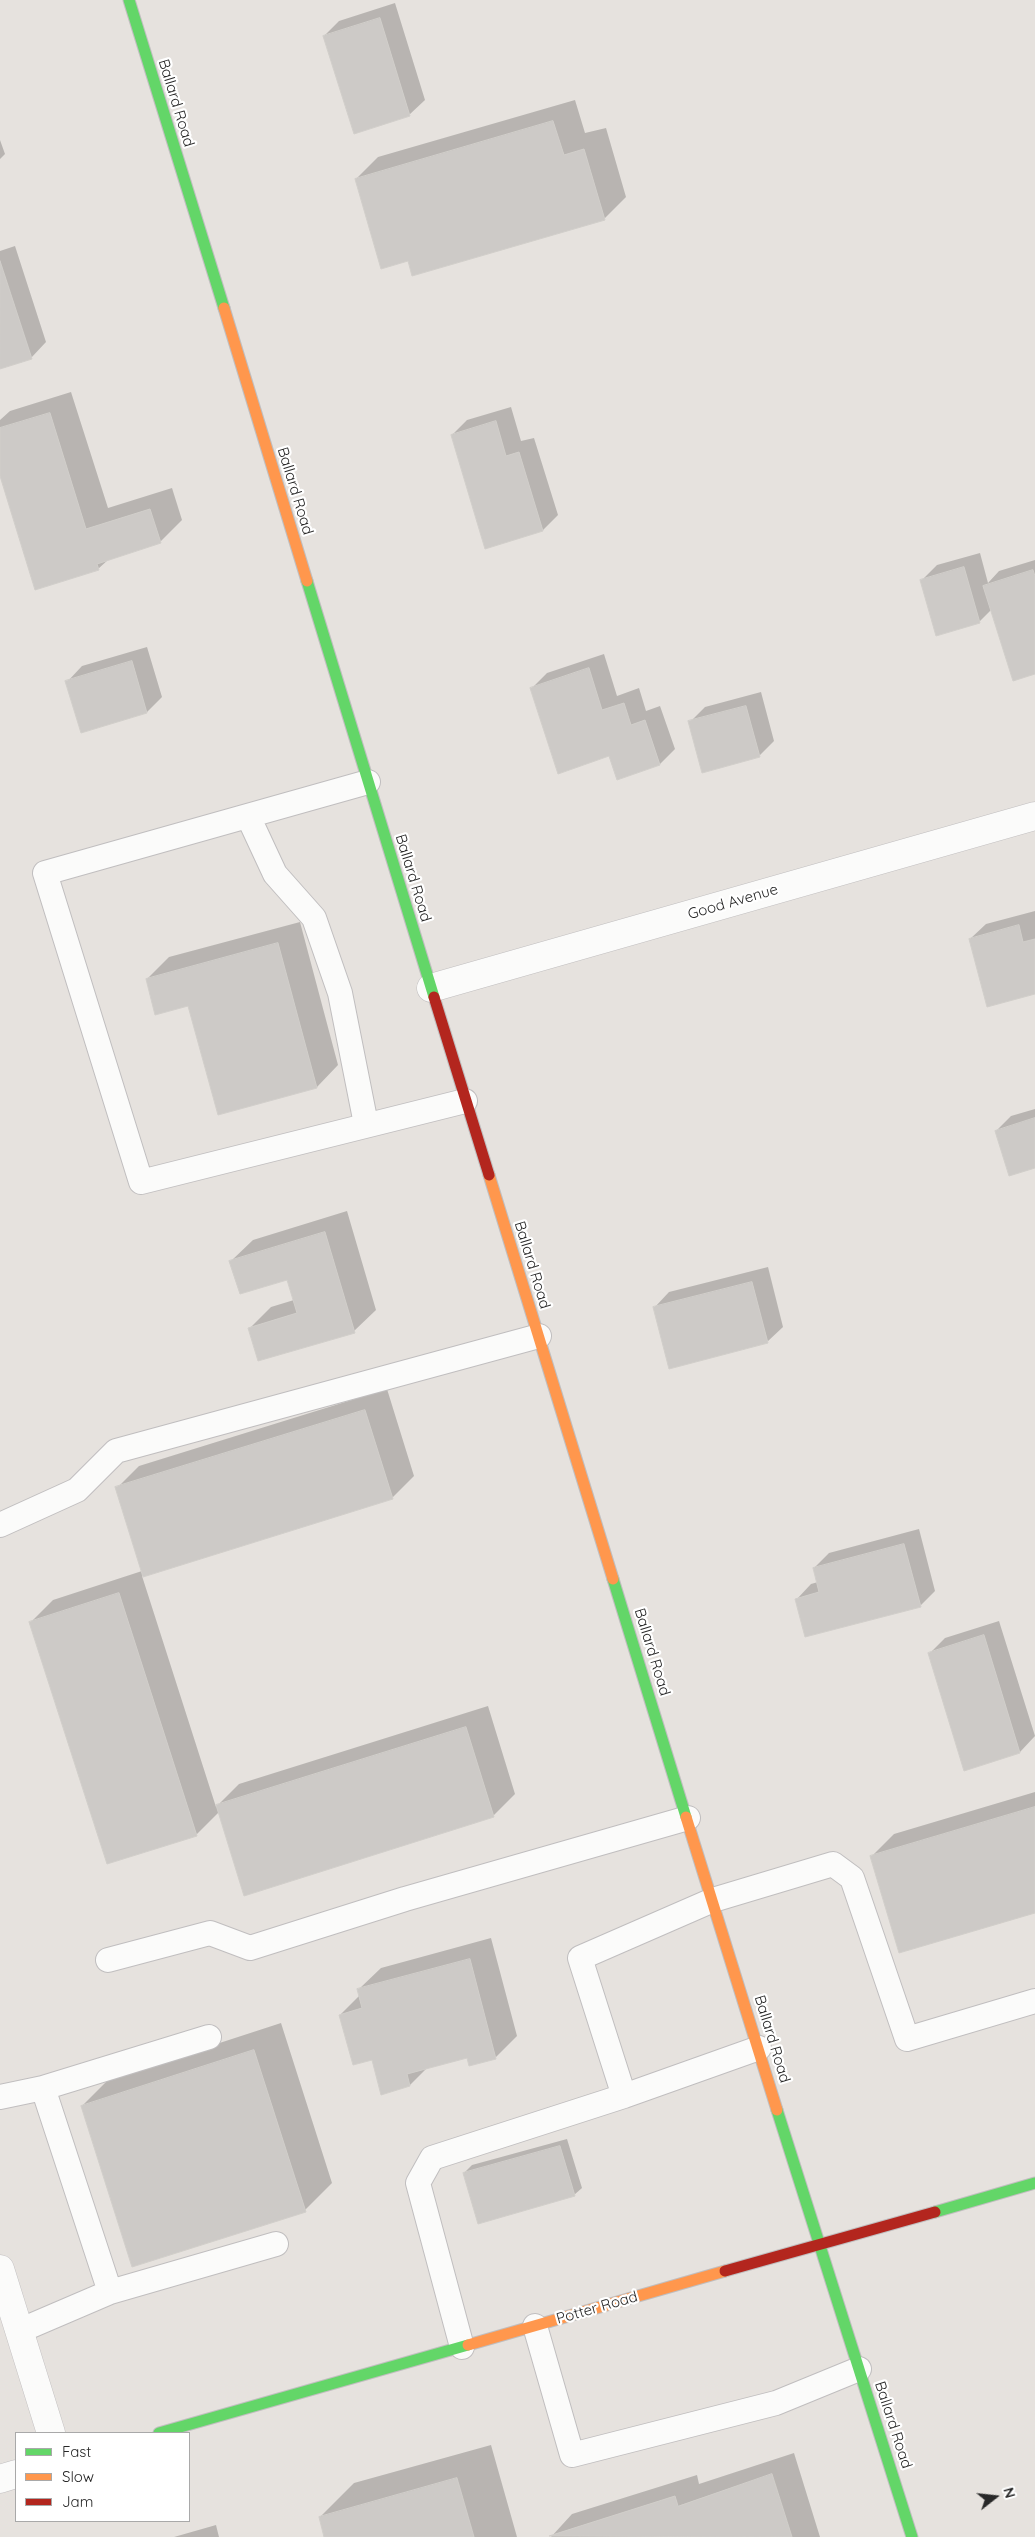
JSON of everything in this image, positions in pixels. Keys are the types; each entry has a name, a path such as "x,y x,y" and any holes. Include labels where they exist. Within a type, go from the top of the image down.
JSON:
{"street":[{"name":"Ballard Road","path":"129,0 465,1101 912,2537"},
{"name":"Good Avenue","path":"431,988 1035,816"},
{"name":"Potter Road","path":"163,2432 1035,2183"},
{"path":"0,2269 52,2432"},
{"path":"0,2479 15,2474"}],"lane":[{"path":"368,782 45,873 141,1182 366,1124 465,1101"},
{"path":"248,816 275,874 314,918 340,993 366,1124"},
{"path":"0,1525 77,1490 116,1451 539,1336"},
{"path":"108,1960 210,1933 250,1948 405,1900 688,1818"},
{"path":"624,2096 580,1958 713,1900 832,1864 852,1878 907,2039 1035,2001"},
{"path":"0,2097 43,2088 209,2037"},
{"path":"462,2347 418,2183 432,2158 624,2096 759,2048"},
{"path":"43,2088 110,2292"},
{"path":"19,2331 110,2292 276,2244"},
{"path":"535,2326 572,2455 776,2403 859,2369"}],"building":[{"path":"380,18 410,116 354,134 323,36"},
{"path":"553,121 564,155 584,149 605,220 412,276 408,261 381,269 355,179"},
{"path":"0,261 32,359 0,369"},
{"path":"50,413 86,529 150,509 161,543 97,564 99,570 35,590 0,476 0,428"},
{"path":"496,421 506,456 519,452 543,531 485,549 451,435"},
{"path":"964,567 980,623 936,636 920,580"},
{"path":"1033,570 1035,576 1035,674 1013,681 983,586"},
{"path":"132,661 147,713 81,733 65,681"},
{"path":"589,668 602,710 624,703 631,725 645,720 660,765 617,780 609,756 558,774 530,688"},
{"path":"746,706 760,757 702,773 688,721"},
{"path":"1019,925 1023,942 1035,939 1035,994 987,1007 969,939"},
{"path":"278,943 317,1088 218,1115 188,1006 155,1015 146,979"},
{"path":"1035,1118 1035,1168 1009,1176 995,1131"},
{"path":"325,1232 355,1333 258,1361 248,1328 297,1313 287,1280 240,1294 229,1261"},
{"path":"752,1282 768,1343 669,1369 653,1307"},
{"path":"365,1410 393,1499 143,1577 115,1487"},
{"path":"904,1544 921,1607 805,1637 795,1599 819,1592 813,1568"},
{"path":"119,1593 197,1836 107,1864 29,1622"},
{"path":"984,1635 1020,1753 964,1771 928,1653"},
{"path":"466,1727 494,1817 244,1896 216,1805"},
{"path":"1035,1807 1035,1913 899,1953 870,1856"},
{"path":"470,1959 496,2059 469,2066 467,2058 407,2074 410,2086 381,2095 372,2060 353,2065 339,2015 362,2008 357,1989"},
{"path":"254,2050 306,2212 132,2267 81,2106"},
{"path":"560,2146 575,2196 478,2224 463,2173"},
{"path":"772,2474 792,2537 549,2536 675,2496 678,2506"},
{"path":"457,2478 474,2537 324,2537 319,2517"}],"traffic: fast":[{"path":"129,0 224,308"},
{"path":"307,581 434,997"},
{"path":"613,1579 686,1817"},
{"path":"777,2110 912,2537"},
{"path":"935,2212 1035,2183"},
{"path":"163,2432 468,2345"}],"traffic: slow":[{"path":"224,308 307,581"},
{"path":"489,1175 613,1579"},
{"path":"686,1817 777,2110"},
{"path":"468,2345 725,2271"}],"traffic: jam":[{"path":"434,997 489,1175"},
{"path":"725,2271 935,2212"}]}
